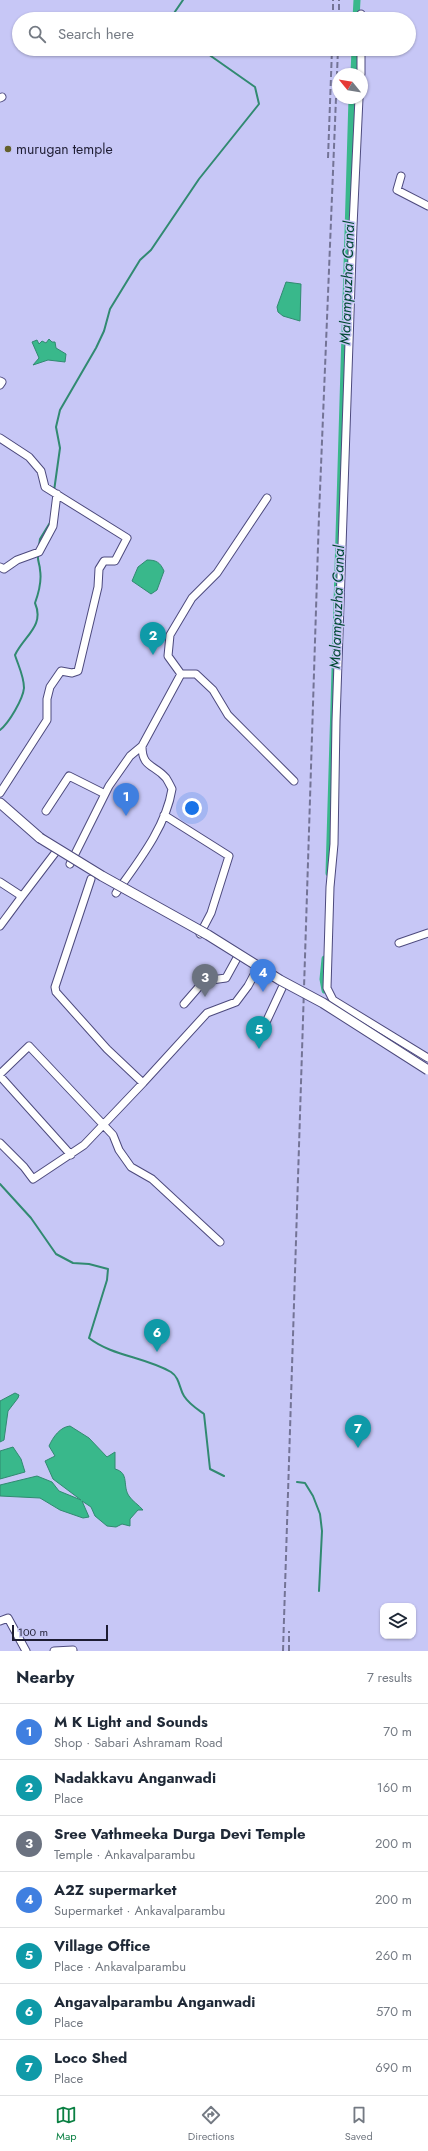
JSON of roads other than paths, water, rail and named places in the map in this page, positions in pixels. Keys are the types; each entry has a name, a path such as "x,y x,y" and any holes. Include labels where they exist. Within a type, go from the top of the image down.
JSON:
{"main road":[{"path":"0,803 40,838 102,876 208,935 280,980 322,1003 428,1070"}],"street":[{"path":"360,68 361,56"},
{"path":"359,104 352,233 336,722 334,844 330,887 327,979 330,997 428,1058"},
{"path":"401,176 398,190 428,206"},
{"path":"0,381 2,382 0,385"},
{"path":"0,438 28,457 41,471 45,487 128,538 115,561 104,561 99,570 98,587 78,670 76,673 61,671 56,676 47,699 49,713 47,720 0,793"},
{"path":"0,567 4,569 17,560 30,557 39,552 53,526 57,494"},
{"path":"181,674 168,656 170,635 192,598 217,573 267,498"},
{"path":"70,864 105,794 130,756 142,746 181,674"},
{"path":"181,674 196,674 213,690 228,715 294,781"},
{"path":"116,893 137,863 170,802 172,789 165,777 150,767 142,757 142,746"},
{"path":"46,811 69,776 105,794"},
{"path":"164,815 229,856 211,913 200,934"},
{"path":"0,926 56,853"},
{"path":"91,879 55,987 56,992 107,1049 143,1083"},
{"path":"0,882 20,895 20,899"},
{"path":"399,944 428,933"},
{"path":"184,1004 204,981 226,978 237,958"},
{"path":"0,1143 20,1162 33,1179 71,1155 84,1145 102,1124 123,1106 207,1013 236,1002 248,986 256,971"},
{"path":"261,1033 282,988"},
{"path":"339,1020 344,1006"},
{"path":"71,1155 0,1075 29,1046 113,1135 119,1150 131,1167 152,1179 220,1242"},
{"path":"0,1621 8,1618 26,1651"},
{"path":"54,1651 73,1650"}],"waterway":[{"path":"175,12 183,0"},
{"name":"Malampuzha Canal","path":"356,12 357,0"},
{"path":"54,491 60,448 56,427 60,410 96,348 104,331 110,309 140,260 151,250 199,179 259,104 255,87 211,56"},
{"name":"Malampuzha Canal","path":"354,68 355,56"},
{"name":"Malampuzha Canal","path":"329,873 352,104"},
{"path":"39,546 40,539 51,521"},
{"path":"0,730 11,717 23,693 23,679 15,655 35,625 37,618 35,603 41,578 38,554"},
{"name":"Malampuzha Canal","path":"325,959 323,979 325,990"},
{"path":"0,1184 31,1218 56,1254 73,1263 89,1264 108,1269 107,1280 89,1338 108,1349 161,1367 174,1374 186,1399 204,1414 210,1469 224,1476"},
{"path":"297,1482 305,1483 313,1496 320,1514 322,1531 319,1591"}],"railway":[{"path":"333,0 333,12"},
{"path":"339,0 339,12"},
{"path":"328,158 332,56"},
{"path":"283,1651 319,515 338,56"},
{"path":"289,1631 289,1651"}],"place":[{"name":"murugan temple","path":"8,149"},
{"name":"Nadakkavu Anganwadi","path":"153,655"},
{"name":"M K Light and Sounds","path":"126,816"},
{"name":"A2Z supermarket","path":"263,992"},
{"name":"Sree Vathmeeka Durga Devi Temple","path":"205,997"},
{"name":"Village Office","path":"259,1049"},
{"name":"Angavalparambu Anganwadi","path":"157,1352"},
{"name":"Loco Shed","path":"358,1448"}]}
